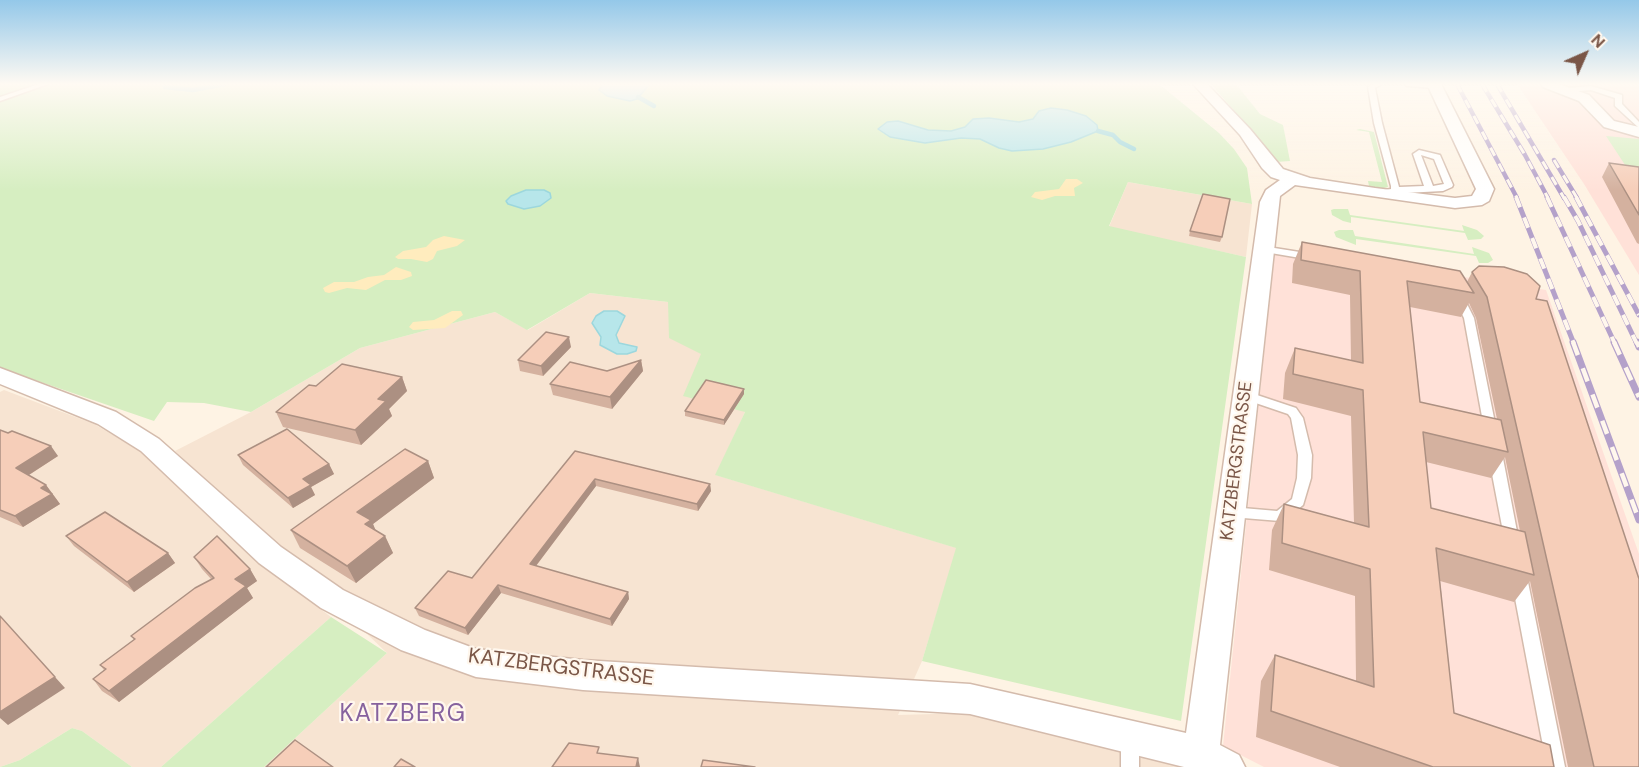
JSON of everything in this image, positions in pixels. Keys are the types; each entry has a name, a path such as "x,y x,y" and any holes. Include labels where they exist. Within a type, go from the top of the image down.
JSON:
{"street":[{"path":"1234,120 1268,164 1277,172 1292,178 1375,193 1455,203 1476,201 1483,197 1485,189 1451,120"},
{"path":"1605,120 1609,124 1639,132"},
{"name":"KATZBERGSTRASSE","path":"0,375 107,418 150,445 270,555 332,599 413,640 476,663 583,675 970,699 1130,752 1214,760 1231,512 1262,249 1272,194 1292,178"}],"lane":[{"path":"1377,120 1395,190"},
{"path":"1375,193 1429,188"},
{"path":"1262,249 1329,259"},
{"path":"1447,283 1461,300 1469,318 1556,767"},
{"path":"1231,512 1280,516 1298,501 1304,478 1305,455 1297,418 1285,407 1245,395"}],"shaded area":[{"path":"1541,120 1639,120 1639,275 1584,184"},
{"path":"1128,182 1252,204 1246,257 1109,227"},
{"path":"1275,247 1546,290 1639,554 1639,767 1264,767 1223,746"},
{"path":"590,293 668,302 701,354 745,412 716,475 957,548 922,661 898,715 971,713 1088,738 1180,767 264,767 387,653 175,451 251,412 360,348 495,312 528,330"},
{"path":"4,390 94,424 141,451 259,563 331,617 161,767 132,767 82,731 72,728 20,760 0,767 0,392"}],"green space":[{"path":"0,120 1203,120 1234,149 1247,168 1252,204 1128,182 1109,226 1246,257 1181,721 922,661 956,548 715,475 745,412 683,396 701,354 669,338 668,302 590,293 527,330 495,312 360,348 251,412 204,403 167,402 154,421 0,368"},
{"path":"1242,120 1272,120 1283,125 1290,161 1276,162"},
{"path":"1356,130 1374,132 1388,187 1379,189 1369,186 1368,181 1382,182 1369,132"},
{"path":"1606,136 1639,139 1639,175 1631,174"},
{"path":"1348,209 1350,215 1464,231 1462,225 1477,230 1484,236 1481,239 1468,240 1465,233 1351,217 1351,223 1332,215 1331,210"},
{"path":"1353,230 1355,236 1474,254 1472,247 1489,253 1493,260 1488,263 1479,263 1476,256 1356,239 1356,245 1336,237 1334,232"},
{"path":"331,617 387,653 264,767 161,767"},
{"path":"72,728 82,731 132,767 0,767 20,760"}],"sand":[{"path":"1066,179 1077,179 1083,183 1074,188 1075,196 1055,196 1042,200 1031,197 1035,192 1059,189"},
{"path":"444,236 465,240 457,246 437,251 433,259 427,262 395,257 403,251 426,247 433,240"},
{"path":"396,267 411,272 412,276 401,280 385,280 366,290 347,288 329,293 323,288 334,282 354,282 384,275"},
{"path":"452,311 461,311 463,315 445,328 413,330 409,327 413,322 434,320"}],"water":[{"path":"972,120 1019,122 1029,120 1091,120 1097,125 1098,131 1071,142 1043,149 1012,151 980,139 961,138 925,143 890,137 878,129 887,122 898,121 928,130 951,131 965,127"},
{"path":"526,190 544,190 550,193 551,198 540,206 524,209 508,204 506,201 511,196"},
{"path":"604,311 617,311 625,316 616,335 619,343 637,347 636,351 617,354 600,345 601,337 592,323 596,316"}],"building":[{"path":"1609,163 1639,167 1639,215"},
{"path":"1203,194 1230,199 1222,237 1190,231"},
{"path":"1302,242 1460,271 1474,293 1407,281 1420,402 1501,420 1508,452 1423,432 1431,508 1525,532 1534,575 1436,548 1454,713 1550,745 1554,767 1433,767 1271,711 1275,655 1374,687 1370,569 1282,543 1284,504 1369,527 1363,390 1293,374 1295,348 1363,363 1360,271 1301,260"},
{"path":"1479,266 1504,267 1527,274 1540,286 1536,299 1547,301 1639,579 1639,767 1594,767 1487,297 1472,272"},
{"path":"546,332 569,337 541,366 518,360"},
{"path":"641,360 610,397 550,384 570,362 607,371"},
{"path":"342,364 402,377 378,399 386,401 355,430 276,412 309,385 316,386"},
{"path":"706,380 744,389 724,420 685,411"},
{"path":"287,429 329,464 303,479 311,485 288,498 238,455"},
{"path":"0,430 8,433 12,431 51,446 16,468 46,485 41,488 52,494 15,516 0,510"},
{"path":"405,449 428,461 357,512 371,520 365,524 385,536 347,566 291,530"},
{"path":"575,451 710,484 697,504 595,479 530,564 628,592 610,619 498,585 465,628 415,608 448,571 472,578"},
{"path":"105,512 168,553 127,582 66,536"},
{"path":"217,536 250,569 235,579 246,586 109,691 93,679 106,669 100,665 135,639 131,636 195,588 214,578 194,557"},
{"path":"0,616 55,677 0,712"},
{"path":"295,740 333,767 266,767"},
{"path":"569,743 599,747 597,753 638,758 636,767 552,767"},
{"path":"401,759 415,767 394,767"},
{"path":"703,760 755,767 701,767"}],"waterway":[{"path":"1098,131 1113,135 1120,142 1134,149"}],"railway":[{"path":"1476,120 1517,198"},
{"path":"1504,120 1548,198"},
{"path":"1518,120 1564,198"},
{"path":"1554,160 1577,198"},
{"path":"1516,197 1574,344"},
{"path":"1547,197 1615,344"},
{"path":"1564,197 1578,221 1637,344"},
{"path":"1576,197 1639,315"},
{"path":"1573,342 1639,520"},
{"path":"1614,342 1639,397"},
{"path":"1637,342 1639,347"}],"district":[{"name":"KATZBERG","path":"403,715"}]}
